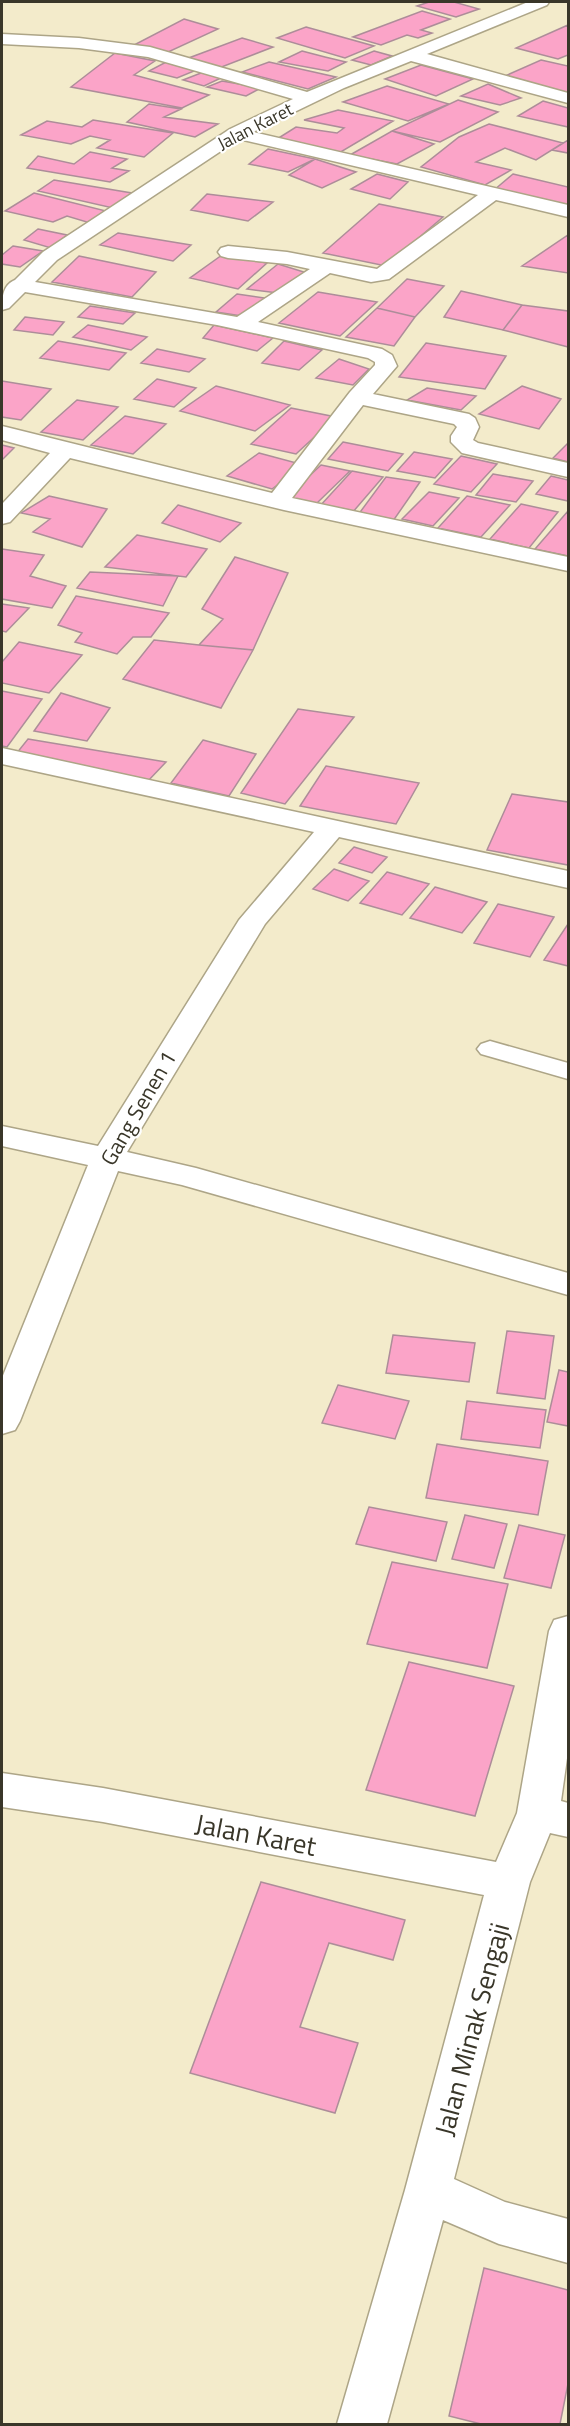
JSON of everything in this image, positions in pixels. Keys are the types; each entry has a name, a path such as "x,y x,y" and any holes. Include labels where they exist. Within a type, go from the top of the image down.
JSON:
{"street":[{"path":"510,2 536,4"},
{"name":"Jalan Karet","path":"2,304 18,285 50,256 236,133 338,84 536,4"},
{"path":"2,39 150,52 309,98"},
{"path":"410,55 568,98"},
{"path":"261,106 283,112"},
{"path":"236,133 568,211"},
{"path":"228,252 287,258 371,276 382,275 492,194"},
{"path":"241,324 328,266"},
{"path":"18,285 241,324 375,353 385,359 386,366 358,397 278,501"},
{"path":"358,397 461,419 467,423 468,427 462,436 462,442 470,448 568,470"},
{"path":"2,433 278,501 568,564"},
{"path":"2,517 65,450"},
{"path":"2,756 568,879"},
{"name":"Gang Senen 1","path":"2,1421 107,1158 253,920 332,828"},
{"path":"2,1136 185,1175 568,1284"},
{"name":"Jalan Minak Sengaji","path":"362,2424 428,2190 509,1882 553,1816 568,1631"},
{"name":"Jalan Karet","path":"2,1790 103,1805 509,1882"},
{"path":"428,2190 499,2222 568,2241"}],"lane":[{"path":"490,1049 568,1071"}],"building":[{"path":"429,2 454,2 479,9 456,17 417,6"},
{"path":"422,11 450,19 421,30 432,33 418,38 407,35 381,45 353,37"},
{"path":"184,19 218,29 166,53 134,45"},
{"path":"568,25 568,55 558,59 516,48"},
{"path":"306,27 374,46 345,58 277,38"},
{"path":"242,38 273,47 219,68 186,59"},
{"path":"302,51 346,62 328,71 279,62"},
{"path":"374,51 392,56 371,65 352,60"},
{"path":"115,53 155,61 134,75 209,95 182,108 71,87"},
{"path":"541,60 568,66 568,94 505,76"},
{"path":"168,61 199,69 177,78 149,71"},
{"path":"269,62 336,77 308,89 242,72"},
{"path":"421,65 473,79 436,96 385,79"},
{"path":"206,71 221,78 204,86 183,80"},
{"path":"222,81 261,88 246,96 207,87"},
{"path":"488,84 521,98 500,105 461,96"},
{"path":"387,86 449,104 408,121 343,102"},
{"path":"458,100 498,112 440,142 392,131"},
{"path":"543,101 568,108 568,127 518,116"},
{"path":"149,104 181,109 164,117 218,124 195,137 127,122"},
{"path":"338,110 393,121 339,153 277,139 296,127 337,133 344,128 304,120"},
{"path":"93,120 173,133 144,157 97,148 110,140 90,136 71,144 21,135 47,121 82,127"},
{"path":"489,124 563,143 536,160 505,148 476,162 511,170 485,185 421,167 459,137"},
{"path":"392,131 434,144 397,164 350,155"},
{"path":"568,140 568,153 552,150"},
{"path":"268,149 315,159 288,172 249,164"},
{"path":"90,152 127,159 112,168 129,171 110,182 27,168 38,156 74,164"},
{"path":"315,159 356,172 322,188 289,175"},
{"path":"377,174 408,182 390,199 351,189"},
{"path":"513,174 568,187 568,208 494,190"},
{"path":"54,180 132,193 113,208 38,191"},
{"path":"34,193 106,211 90,223 67,216 53,222 5,211"},
{"path":"207,194 273,202 248,221 191,210"},
{"path":"379,204 443,217 386,266 323,253"},
{"path":"38,229 67,235 51,248 24,240"},
{"path":"118,233 191,245 173,261 100,245"},
{"path":"568,235 568,273 522,266"},
{"path":"13,246 43,251 20,267 2,264 2,255"},
{"path":"222,255 267,263 238,289 190,278"},
{"path":"79,256 156,272 132,297 52,282"},
{"path":"278,264 307,273 278,293 247,289"},
{"path":"407,279 444,286 415,317 377,308"},
{"path":"461,291 522,305 503,330 444,317"},
{"path":"318,292 377,302 340,336 279,323"},
{"path":"237,294 271,299 242,316 216,312"},
{"path":"522,305 568,311 568,347 503,330"},
{"path":"90,306 135,313 123,324 78,317"},
{"path":"377,308 415,317 394,346 346,337"},
{"path":"25,317 64,322 53,335 14,330"},
{"path":"88,325 147,337 131,350 73,337"},
{"path":"214,325 273,338 257,351 203,338"},
{"path":"58,341 126,353 109,370 40,358"},
{"path":"284,341 322,350 299,370 262,363"},
{"path":"426,343 506,356 485,389 399,377"},
{"path":"157,349 205,359 189,372 141,363"},
{"path":"339,359 369,369 353,385 316,378"},
{"path":"157,379 196,388 174,407 134,399"},
{"path":"2,381 51,389 21,420 2,417"},
{"path":"216,386 290,405 255,431 180,411"},
{"path":"522,386 561,399 539,429 479,414"},
{"path":"427,388 476,396 461,410 407,400"},
{"path":"77,400 118,407 83,440 41,432"},
{"path":"291,408 336,417 296,454 251,444"},
{"path":"125,416 166,424 133,454 91,445"},
{"path":"343,442 403,454 388,471 328,459"},
{"path":"568,443 568,462 553,458"},
{"path":"2,445 14,448 2,460"},
{"path":"414,452 452,459 435,478 397,471"},
{"path":"259,453 304,465 272,489 227,476"},
{"path":"461,456 497,464 471,492 434,484"},
{"path":"321,465 350,471 316,504 287,497"},
{"path":"352,471 383,477 352,513 319,507"},
{"path":"493,474 533,481 516,502 476,495"},
{"path":"551,476 568,480 568,501 536,494"},
{"path":"386,477 420,482 393,521 358,515"},
{"path":"429,492 459,498 433,526 402,519"},
{"path":"49,496 107,509 82,547 33,532 50,519 21,513"},
{"path":"467,496 510,505 481,537 438,528"},
{"path":"521,504 558,512 529,548 490,539"},
{"path":"178,505 241,523 220,542 162,523"},
{"path":"568,511 568,556 535,549"},
{"path":"137,535 207,549 186,577 105,567"},
{"path":"2,549 44,555 30,576 66,586 52,608 2,599"},
{"path":"235,557 288,573 253,650 199,645 223,619 202,609"},
{"path":"90,572 178,576 163,606 77,588"},
{"path":"76,596 169,613 151,637 133,637 117,654 75,642 82,633 58,625"},
{"path":"2,604 29,608 6,632 2,631"},
{"path":"154,640 253,650 221,708 123,679"},
{"path":"19,642 82,655 49,693 2,683 2,662"},
{"path":"2,691 42,699 7,747 2,746"},
{"path":"61,693 110,708 87,741 34,731"},
{"path":"298,709 354,717 285,804 241,793"},
{"path":"28,739 166,762 148,781 16,754"},
{"path":"203,740 256,754 229,796 171,783"},
{"path":"326,766 419,783 396,824 300,806"},
{"path":"512,794 568,802 568,865 487,850"},
{"path":"354,847 387,857 372,873 339,863"},
{"path":"334,869 369,881 348,901 313,889"},
{"path":"387,872 429,884 402,915 360,903"},
{"path":"435,887 487,902 462,933 410,918"},
{"path":"498,904 554,917 530,957 474,943"},
{"path":"568,924 568,966 544,960"},
{"path":"507,1331 554,1336 545,1399 497,1393"},
{"path":"393,1335 475,1343 469,1382 386,1373"},
{"path":"559,1370 568,1372 568,1426 547,1422"},
{"path":"338,1385 409,1401 395,1439 322,1423"},
{"path":"467,1401 546,1410 540,1448 461,1439"},
{"path":"437,1444 548,1461 538,1515 426,1498"},
{"path":"369,1507 447,1522 436,1561 356,1544"},
{"path":"465,1515 507,1524 494,1568 452,1559"},
{"path":"519,1525 565,1535 551,1588 504,1578"},
{"path":"392,1562 508,1584 487,1668 367,1644"},
{"path":"409,1662 514,1686 475,1816 366,1790"},
{"path":"261,1882 405,1920 393,1960 329,1943 300,2027 358,2043 335,2113 190,2073"},
{"path":"484,2268 568,2290 568,2384 560,2424 481,2424 449,2416"}]}
